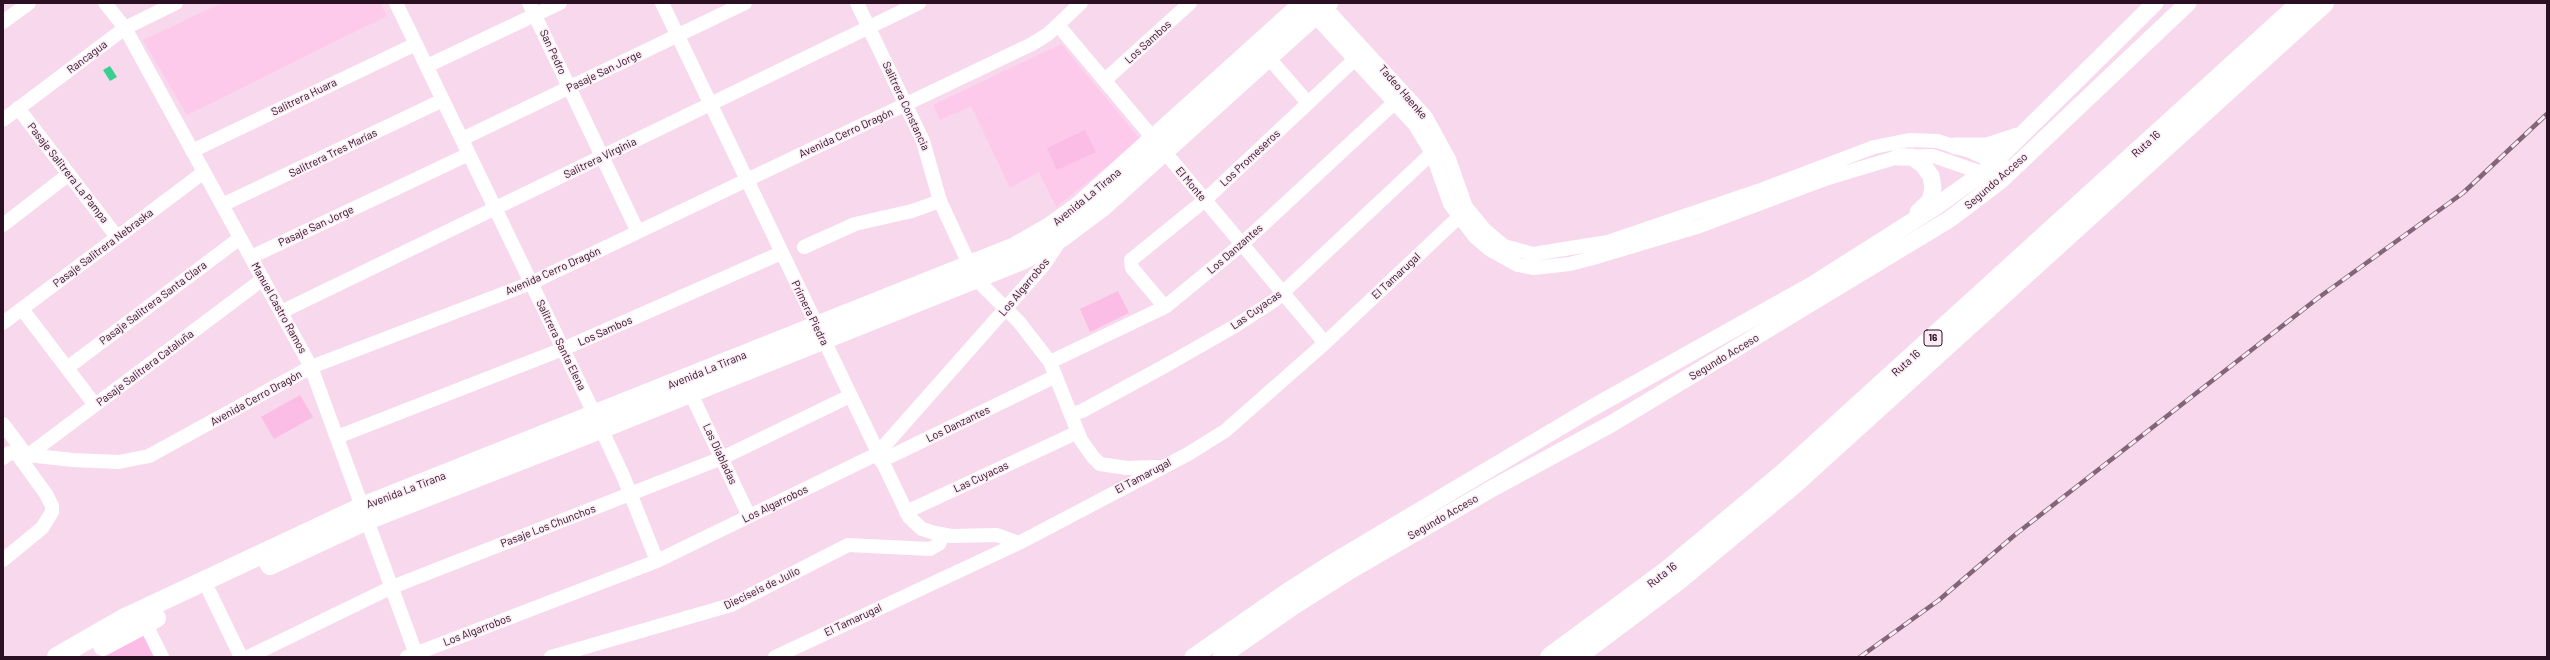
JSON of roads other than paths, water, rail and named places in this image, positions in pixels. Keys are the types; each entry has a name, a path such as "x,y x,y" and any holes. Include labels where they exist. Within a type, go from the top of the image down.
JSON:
{"highway":[{"name":"Ruta 16","path":"1550,657 1668,570 1784,473 2301,3"},
{"name":"Ruta 16","path":"1576,657 1676,582 1794,484 2324,3"},
{"name":"Avenida La Tirana","path":"973,273 1064,217 1159,146 1268,57 1314,5"},
{"name":"Avenida La Tirana","path":"57,657 125,618 365,514 973,273 1022,260 1062,237 1102,207 1159,146 1314,5"},
{"name":"Avenida La Tirana","path":"598,422 690,392 819,333"},
{"name":"Avenida La Tirana","path":"84,657 145,623 210,593 365,514"}],"main road":[{"name":"Segundo Acceso","path":"1192,657 1324,568 1592,408 1812,285 1881,242 1989,167 2155,3"},
{"name":"Segundo Acceso","path":"1221,657 1294,606 1348,572 1493,488 1611,424 1913,243 1950,219 2005,175 2188,3"},
{"path":"1955,146 1977,147 1993,145 2008,140 2027,129"},
{"path":"1881,242 1925,205 1932,194 1931,176 1923,165 1912,157 1898,157"}],"street":[{"path":"3,22 28,3"},
{"name":"Manuel Castro Ramos","path":"105,3 125,28 311,367 392,587 413,656"},
{"name":"Rancagua","path":"3,120 125,28 176,3"},
{"name":"Salitrera Santa Elena","path":"396,3 598,422 630,494 657,561"},
{"path":"427,66 532,9 560,3"},
{"name":"Primera Piedra","path":"662,3 819,333 912,522 922,529 943,535 997,535 1019,543"},
{"name":"Pasaje San Jorge","path":"462,139 745,3"},
{"name":"Salitrera Constancia","path":"857,3 928,151 940,201 973,273 1006,309 1050,362 1078,432 1093,457 1100,464 1127,468 1161,466"},
{"name":"Salitrera Virginia","path":"281,312 919,3"},
{"name":"Avenida Cerro Dragón","path":"12,453 101,462 139,460 160,451 311,367 531,283 1032,44 1058,25 1081,3"},
{"name":"Los Sambos","path":"1105,80 1190,3"},
{"name":"Tadeo Haenke","path":"1314,5 1355,59 1415,125 1432,154 1450,204 1462,211"},
{"name":"Tadeo Haenke","path":"1314,5 1426,117 1449,159 1462,211"},
{"name":"San Pedro","path":"532,9 638,232"},
{"name":"El Monte","path":"1058,25 1324,343"},
{"name":"Salitrera Huara","path":"192,151 416,44"},
{"path":"1268,57 1308,103"},
{"name":"Los Promeseros","path":"1165,308 1132,268 1131,260 1205,200 1355,59"},
{"name":"Salitrera Tres Marías","path":"222,205 443,100"},
{"name":"Los Danzantes","path":"1050,362 1165,308 1242,244 1395,102"},
{"name":"Pasaje Salitrera La Pampa","path":"18,108 117,237"},
{"path":"1462,211 1504,246 1533,254 1608,242 1758,191 1874,147 1922,139 1955,146 2005,175"},
{"name":"Pasaje San Jorge","path":"251,257 469,154"},
{"name":"Las Cuyacas","path":"1072,414 1082,410 1235,326 1283,293 1432,154"},
{"path":"1462,211 1480,241 1509,262 1533,268 1570,264 1700,226 1828,178 1898,157 1933,156 1989,167"},
{"name":"Pasaje Salitrera Nebraska","path":"3,323 204,172"},
{"path":"3,225 69,174"},
{"path":"804,247 855,224 912,211 940,201"},
{"name":"El Tamarugal","path":"774,657 1019,543 1225,431 1324,343 1462,211"},
{"name":"Los Algarrobos","path":"413,656 657,561 749,516 879,457 1043,266 1062,237"},
{"name":"Pasaje Salitrera Santa Clara","path":"67,368 240,238"},
{"name":"Los Sambos","path":"337,438 563,349 781,253"},
{"name":"Pasaje Salitrera Cataluña","path":"12,453 95,405 263,279"},
{"path":"22,309 95,405"},
{"name":"Los Danzantes","path":"879,457 1056,376"},
{"name":"Las Diabladas","path":"690,392 749,516"},
{"name":"Pasaje Los Chunchos","path":"248,657 392,587 722,458 850,396"},
{"path":"3,424 12,453 46,494 52,512 42,528 3,560"},
{"name":"Las Cuyacas","path":"906,512 1078,432"},
{"name":"Dieciseis de Julio","path":"551,657 731,605 848,545 930,549 939,544 943,535"},
{"path":"210,593 241,657"},
{"path":"145,623 162,657"}],"railway":[{"path":"1860,657 1939,600 2016,534 2318,298 2463,193 2547,114"}]}
